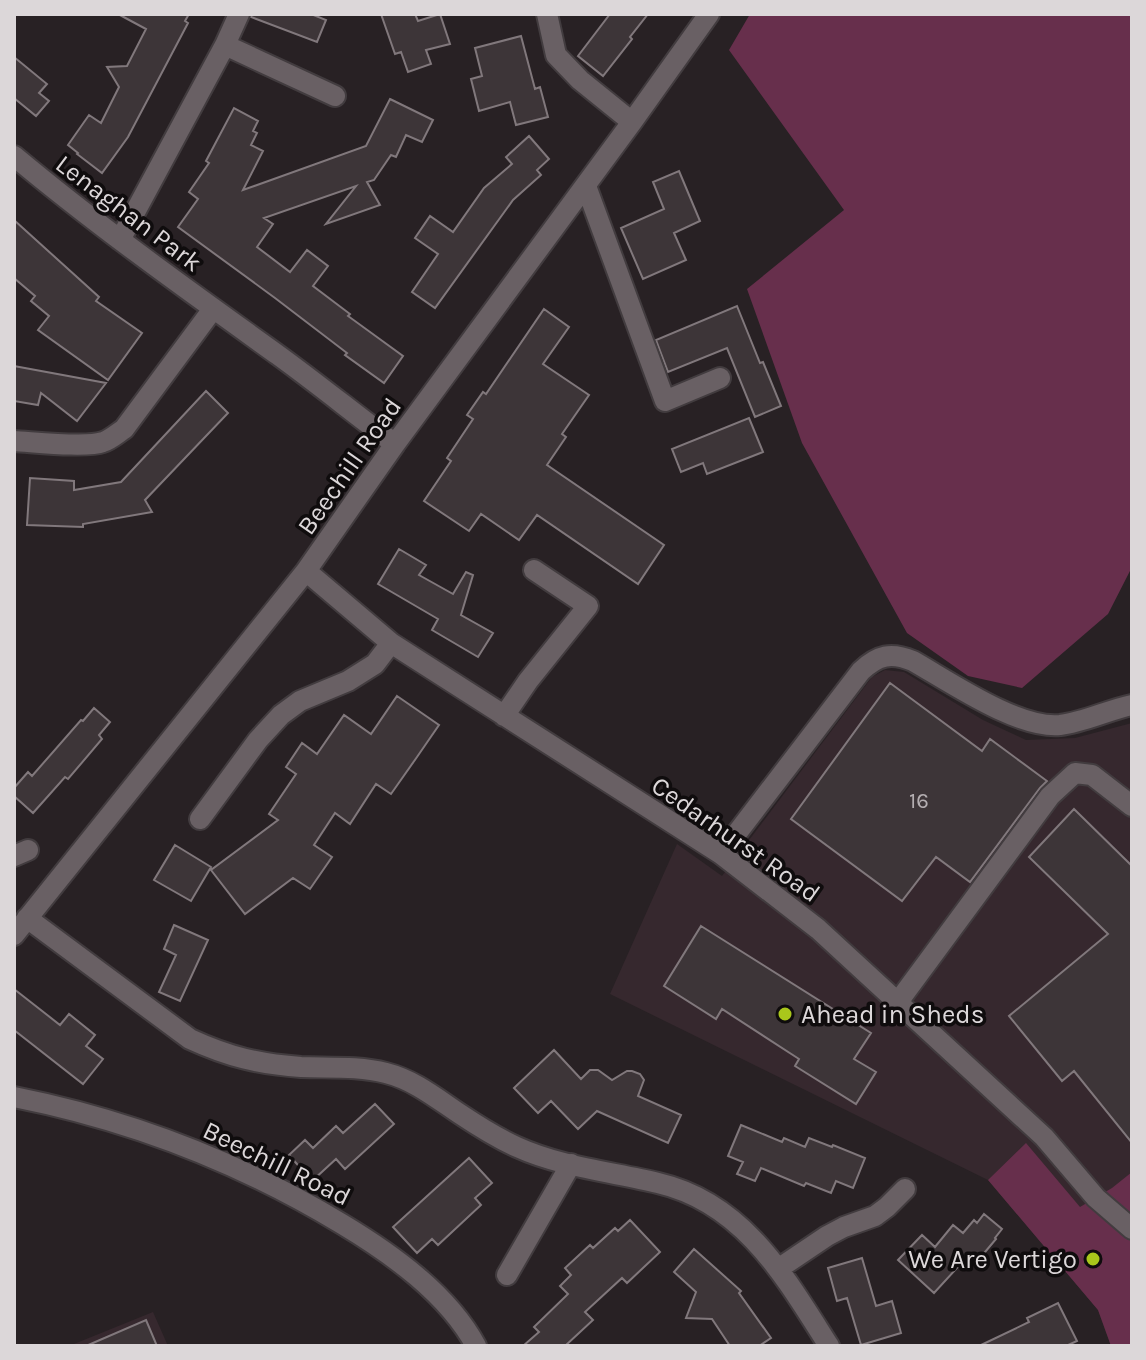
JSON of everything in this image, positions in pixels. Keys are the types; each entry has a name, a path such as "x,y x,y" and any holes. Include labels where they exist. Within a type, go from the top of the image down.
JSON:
{"street":[{"path":"120,240 239,14"},
{"path":"547,14 556,55 580,80 632,122"},
{"name":"Beechill Road","path":"14,935 306,571 709,14"},
{"path":"225,45 335,96"},
{"name":"Lenaghan Park","path":"14,156 120,240 395,444"},
{"path":"586,186 665,401 720,378"},
{"path":"14,441 102,443 124,429 213,309"},
{"path":"504,716 588,606 534,570"},
{"name":"Cedarhurst Road","path":"306,571 391,643 721,854 818,929 1044,1137 1096,1198 1132,1229"},
{"path":"200,819 258,740 281,715 300,701 348,681 375,664 391,643"},
{"path":"721,854 861,671 873,660 901,656 1011,716 1037,724 1057,725 1132,705"},
{"path":"898,1002 1050,796 1075,773 1092,775 1132,806"},
{"path":"27,918 190,1039 220,1053 254,1062 383,1072 429,1092 488,1132 521,1149 571,1164 664,1184 696,1197 724,1213 750,1234 778,1269 829,1346"},
{"name":"Beechill Road","path":"14,1097 89,1114 176,1143 292,1195 393,1256 450,1310 476,1346"},
{"path":"507,1275 571,1164"},
{"path":"778,1269 835,1231 875,1216 905,1189"}],"shaded area":[{"path":"750,14 1132,14 1132,567 1108,614 1022,688 968,676 907,633 802,443 747,289 844,210 729,50"},
{"path":"885,670 904,672 983,720 1026,740 1075,738 1132,723 1132,1346 1111,1346 1098,1310 988,1180 610,994 677,844 722,876 872,677"},
{"name":"We Are Vertigo","path":"1026,1143 1080,1207 1132,1172 1132,1346 1111,1346 1098,1310 988,1180"},
{"path":"153,1312 168,1346 69,1346"}],"building":[{"path":"118,14 189,14 185,21 188,23 128,137 102,173 68,145 89,115 101,123 119,87 107,67 127,66 146,29"},
{"path":"252,14 311,14 326,20 317,42 251,17"},
{"path":"381,14 415,14 418,21 440,14 450,44 426,50 431,64 408,72 401,52 395,54"},
{"path":"610,14 648,14 603,76 578,56"},
{"path":"521,36 535,89 540,87 548,117 516,125 510,102 479,111 471,79 482,76 475,48"},
{"path":"14,57 47,84 39,93 49,101 36,116 14,98"},
{"path":"390,99 433,120 422,142 406,135 396,157 391,155 374,180 367,182 380,205 326,224 356,186 264,218 273,224 257,247 290,272 307,250 328,266 313,286 403,356 384,383 178,227 198,199 189,192 209,163 206,161 234,108 258,121 251,145 263,151 243,190 366,146"},
{"path":"529,136 549,159 537,170 541,175 513,200 435,308 412,292 438,254 415,238 430,216 453,232 484,188 512,164 506,157"},
{"path":"679,171 700,221 674,233 686,260 643,279 621,228 664,209 653,182"},
{"path":"14,220 99,297 96,301 142,333 108,380 38,330 49,316 31,301 35,296 14,278"},
{"path":"737,306 781,406 755,417 727,348 668,372 656,340"},
{"path":"544,309 569,327 543,364 589,395 562,434 566,437 547,465 664,545 638,584 537,515 519,540 481,514 469,531 424,501 451,461 447,458 473,419 467,415 483,392 486,394"},
{"path":"14,366 106,383 77,421 41,393 38,405 14,401"},
{"path":"206,391 228,413 145,500 152,512 83,524 83,527 27,525 30,478 74,481 74,490 121,482"},
{"path":"749,418 763,452 707,474 703,463 681,472 672,449"},
{"path":"399,549 426,565 419,575 453,594 466,572 473,575 461,615 493,633 478,657 432,630 438,619 378,584"},
{"path":"890,683 982,751 990,739 1047,781 970,882 936,857 902,901 791,819"},
{"path":"397,696 439,725 417,757 391,794 376,784 350,824 335,813 314,845 332,857 310,889 293,878 245,914 211,870 278,820 269,814 296,774 286,767 302,743 317,754 344,715 371,734"},
{"path":"94,708 110,722 99,735 102,739 68,779 65,777 33,813 14,796 14,788 28,772 32,776"},
{"path":"1074,809 1132,866 1132,1143 1074,1071 1062,1081 1009,1016 1108,934 1029,857"},
{"path":"175,845 211,867 191,901 154,880"},
{"path":"174,925 208,940 180,1001 159,992 176,955 164,949"},
{"name":"Ahead in Sheds","path":"701,926 871,1033 854,1059 876,1072 856,1104 795,1066 799,1059 722,1009 716,1019 664,986"},
{"path":"14,989 60,1025 69,1014 95,1035 86,1046 103,1059 83,1084 14,1030"},
{"path":"554,1050 581,1079 590,1070 598,1070 612,1080 627,1071 640,1074 644,1080 638,1096 681,1115 668,1143 597,1111 578,1129 551,1101 538,1113 514,1088"},
{"path":"375,1104 394,1124 345,1169 336,1159 312,1181 289,1155 305,1140 313,1148 336,1126 343,1133"},
{"path":"741,1125 782,1142 784,1138 805,1147 809,1138 865,1158 853,1188 836,1181 831,1193 806,1183 804,1186 761,1168 755,1181 737,1174 743,1162 728,1156"},
{"path":"469,1158 492,1183 475,1198 481,1205 438,1245 432,1239 417,1253 393,1227"},
{"path":"984,1214 1002,1229 996,1239 975,1264 967,1257 934,1293 898,1260 922,1235 935,1247 953,1225 963,1233"},
{"path":"630,1220 660,1252 627,1283 622,1278 585,1312 593,1320 565,1346 523,1346 539,1332 534,1327 568,1294 560,1286 571,1275 565,1268 590,1245 593,1248 615,1228 618,1231"},
{"path":"694,1249 741,1291 739,1293 771,1338 759,1346 730,1346 712,1319 686,1318 696,1292 674,1272"},
{"path":"862,1258 876,1306 892,1301 901,1333 861,1345 847,1298 837,1301 828,1268"},
{"path":"1058,1303 1077,1341 1066,1346 979,1346 1029,1322 1027,1318"},
{"path":"146,1320 157,1346 86,1346"}],"place":[{"name":"Ahead in Sheds","path":"785,1014"},
{"name":"We Are Vertigo","path":"1093,1259"}]}
